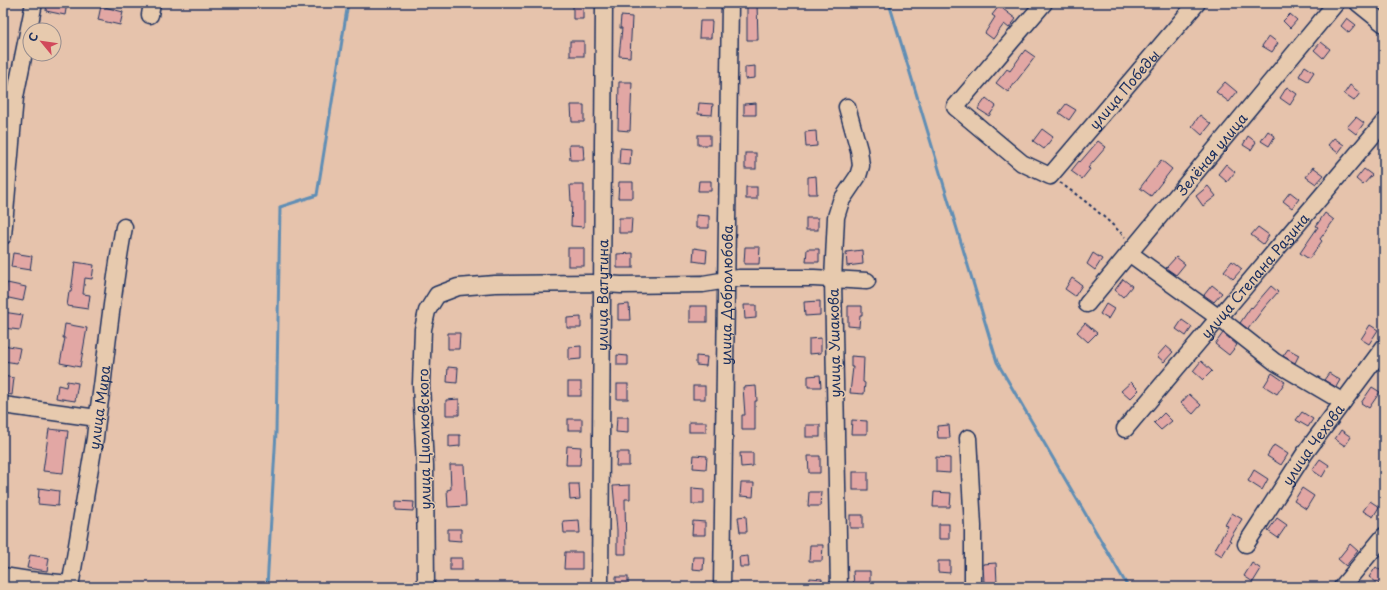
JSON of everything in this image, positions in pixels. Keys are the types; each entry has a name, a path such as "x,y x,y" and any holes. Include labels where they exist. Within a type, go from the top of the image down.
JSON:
{"street":[{"path":"3,236 15,97 34,3"},
{"name":"улица Ватутина","path":"600,587 604,3"},
{"name":"улица Добролюбова","path":"722,587 730,3"},
{"path":"1044,3 955,107 1022,163 1050,176"},
{"name":"улица Победы","path":"1050,176 1197,3"},
{"name":"Зелёная улица","path":"1087,304 1336,3"},
{"path":"1358,3 1384,24"},
{"name":"улица Ушакова","path":"839,587 833,280 836,217 841,201 858,176 860,166 859,150 847,107"},
{"name":"улица Степана Разина","path":"1125,429 1384,122"},
{"name":"улица Мира","path":"70,585 94,445 116,266 124,227"},
{"path":"1132,250 1275,362 1343,402"},
{"path":"603,283 621,285 703,284 739,278 814,278 866,281"},
{"name":"улица Циолковского","path":"426,587 425,466 421,384 423,329 427,311 437,295 458,287 496,284 603,283"},
{"name":"улица Чехова","path":"1246,544 1305,453 1384,347"},
{"path":"3,404 97,418"},
{"path":"968,438 973,526 973,587"},
{"path":"1342,587 1384,536"},
{"path":"3,576 70,585"}],"path":[{"path":"1050,176 1078,195 1100,213 1132,250"}],"building":[{"path":"47,3 67,3 65,15 46,11"},
{"path":"747,3 757,3 758,40 747,40"},
{"path":"583,4 583,19 573,19 573,5"},
{"path":"101,6 123,12 120,25 98,20"},
{"path":"999,6 1016,19 1009,28 1004,24 993,39 985,33 995,17 992,15"},
{"path":"1290,14 1297,20 1290,28 1283,21"},
{"path":"621,16 632,17 630,57 619,56 622,28 620,28"},
{"path":"1347,18 1356,25 1349,33 1341,26"},
{"path":"700,21 712,21 711,38 699,38"},
{"path":"1269,36 1278,43 1272,52 1262,46"},
{"path":"570,41 584,41 584,56 570,56"},
{"path":"1321,42 1330,49 1323,58 1314,50"},
{"path":"1025,50 1035,57 1008,92 996,83 1007,69 1010,71"},
{"path":"755,66 755,78 745,79 745,67"},
{"path":"1305,66 1314,72 1308,81 1299,76"},
{"path":"619,82 632,82 630,131 618,130"},
{"path":"1225,82 1237,92 1229,102 1216,92"},
{"path":"1350,85 1360,93 1354,101 1344,94"},
{"path":"1287,87 1297,94 1290,105 1280,98"},
{"path":"986,98 996,106 989,116 978,109"},
{"path":"699,103 713,104 712,115 698,114"},
{"path":"756,103 756,115 744,115 744,104"},
{"path":"1066,104 1076,110 1069,120 1059,113"},
{"path":"571,105 584,105 584,122 572,122"},
{"path":"1200,115 1211,124 1202,135 1192,126"},
{"path":"1356,117 1364,123 1356,134 1347,127"},
{"path":"1042,129 1053,137 1044,149 1033,141"},
{"path":"816,131 817,146 806,147 805,132"},
{"path":"1268,131 1275,136 1269,146 1261,141"},
{"path":"698,135 710,135 710,145 698,145"},
{"path":"1248,136 1256,142 1251,150 1243,145"},
{"path":"1334,138 1344,145 1338,153 1328,145"},
{"path":"1098,141 1106,147 1088,168 1090,169 1082,179 1071,171"},
{"path":"569,145 583,145 584,160 570,160"},
{"path":"620,148 631,149 630,165 619,164"},
{"path":"745,153 756,153 756,169 745,169"},
{"path":"1161,160 1172,169 1151,196 1140,188"},
{"path":"1226,164 1235,172 1227,182 1218,174"},
{"path":"1313,167 1324,175 1316,184 1306,177"},
{"path":"1364,169 1372,175 1363,185 1356,179"},
{"path":"816,176 817,194 808,194 808,177"},
{"path":"699,181 711,181 711,191 698,191"},
{"path":"619,182 633,182 633,198 618,198"},
{"path":"570,185 584,185 584,227 571,226 572,201"},
{"path":"1208,186 1216,196 1203,206 1196,196"},
{"path":"746,187 757,187 757,199 746,199"},
{"path":"1290,192 1299,199 1292,208 1283,201"},
{"path":"1325,213 1334,220 1320,239 1322,241 1309,259 1300,253 1318,227 1316,226"},
{"path":"696,215 709,216 709,228 696,228"},
{"path":"619,218 632,218 631,233 619,233"},
{"path":"806,218 818,218 818,230 806,230"},
{"path":"1258,227 1269,235 1263,244 1251,235"},
{"path":"745,247 760,247 759,264 744,264"},
{"path":"568,248 584,248 584,266 568,266"},
{"path":"694,248 707,250 706,263 693,261"},
{"path":"807,249 819,249 819,262 806,262"},
{"path":"862,250 863,264 847,266 846,252"},
{"path":"13,253 32,256 30,270 11,267"},
{"path":"633,253 633,268 617,268 617,254"},
{"path":"1093,253 1102,259 1095,270 1087,264"},
{"path":"1176,257 1185,264 1176,275 1166,268"},
{"path":"1232,261 1242,269 1233,279 1224,271"},
{"path":"75,262 94,265 92,279 85,278 83,294 90,295 88,309 67,306 69,292 71,292"},
{"path":"1072,278 1082,285 1075,296 1065,289"},
{"path":"1123,279 1132,286 1123,297 1115,290"},
{"path":"7,283 26,287 23,301 4,297"},
{"path":"1212,285 1222,293 1214,302 1204,295"},
{"path":"1271,286 1278,292 1248,329 1240,323 1251,307 1252,308"},
{"path":"820,301 820,315 805,316 804,302"},
{"path":"629,304 630,320 618,320 618,305"},
{"path":"1106,304 1114,309 1108,319 1100,314"},
{"path":"744,305 756,305 756,318 745,319"},
{"path":"690,306 707,306 707,322 690,322"},
{"path":"848,306 862,306 862,315 860,315 859,327 848,326"},
{"path":"3,312 23,315 20,330 3,328"},
{"path":"581,317 581,328 567,328 567,318"},
{"path":"1182,320 1192,327 1186,336 1176,329"},
{"path":"1085,323 1097,333 1088,342 1077,332"},
{"path":"65,324 87,328 80,367 60,363 65,338 63,338"},
{"path":"1370,325 1378,330 1369,344 1361,339"},
{"path":"448,333 460,333 459,349 448,349"},
{"path":"1223,333 1237,345 1229,355 1215,344"},
{"path":"821,338 821,353 809,354 809,339"},
{"path":"3,345 20,348 17,363 3,361"},
{"path":"581,346 581,359 569,360 569,347"},
{"path":"1166,346 1173,352 1164,362 1157,356"},
{"path":"1288,349 1299,355 1295,363 1283,356"},
{"path":"617,355 628,356 628,365 617,365"},
{"path":"696,356 707,357 706,366 696,365"},
{"path":"851,356 864,357 864,394 850,393 853,367 851,367"},
{"path":"1201,361 1212,371 1203,380 1193,371"},
{"path":"448,367 458,368 457,383 447,382"},
{"path":"1272,373 1285,382 1277,394 1264,386"},
{"path":"1329,373 1340,380 1336,387 1324,380"},
{"path":"820,375 821,387 808,387 808,376"},
{"path":"3,376 14,378 12,395 3,393"},
{"path":"67,381 78,383 75,401 56,398 58,385 66,387"},
{"path":"568,382 581,382 581,396 568,396"},
{"path":"1131,382 1139,390 1130,399 1121,391"},
{"path":"617,384 628,384 628,399 617,399"},
{"path":"693,386 705,386 705,399 693,399"},
{"path":"756,386 757,401 755,401 755,430 742,430 742,415 745,415 743,387"},
{"path":"1372,387 1380,392 1369,408 1361,403"},
{"path":"1189,394 1201,405 1193,414 1181,403"},
{"path":"459,399 459,415 446,415 446,400"},
{"path":"1302,412 1313,419 1308,427 1296,420"},
{"path":"1164,413 1172,421 1161,430 1154,423"},
{"path":"617,417 628,417 628,433 616,432"},
{"path":"568,419 582,419 582,430 568,430"},
{"path":"852,420 867,421 867,434 851,434"},
{"path":"689,422 706,422 706,432 689,432"},
{"path":"806,425 820,425 820,437 806,437"},
{"path":"949,425 950,438 938,438 937,426"},
{"path":"49,429 68,431 63,473 43,471"},
{"path":"1341,430 1351,437 1345,446 1335,439"},
{"path":"449,435 460,435 460,446 449,447"},
{"path":"1274,445 1288,454 1281,465 1267,456"},
{"path":"567,446 581,447 580,465 566,465"},
{"path":"617,452 629,452 629,466 616,466"},
{"path":"740,453 753,453 753,466 741,467"},
{"path":"694,455 707,456 706,469 693,468"},
{"path":"808,456 820,456 820,473 809,473"},
{"path":"936,457 950,458 950,473 936,472"},
{"path":"1320,459 1329,465 1322,477 1312,470"},
{"path":"450,465 464,465 466,506 448,507 447,490 451,489"},
{"path":"1254,470 1268,479 1262,490 1248,481"},
{"path":"853,472 868,472 868,490 853,490"},
{"path":"741,483 754,483 753,497 740,496"},
{"path":"569,484 579,484 580,499 570,500"},
{"path":"630,485 630,499 625,499 626,554 617,554 617,530 613,486"},
{"path":"39,488 59,491 58,506 38,504"},
{"path":"692,488 704,489 704,504 692,504"},
{"path":"1302,488 1314,496 1306,509 1294,501"},
{"path":"809,492 821,492 820,506 808,506"},
{"path":"934,492 951,493 950,507 933,507"},
{"path":"396,501 414,502 413,511 396,510"},
{"path":"1370,501 1379,507 1373,517 1363,511"},
{"path":"1232,513 1242,519 1229,540 1231,541 1222,556 1214,551 1228,526 1225,525"},
{"path":"850,515 863,515 863,528 850,528"},
{"path":"746,516 747,532 740,532 738,517"},
{"path":"1277,518 1287,525 1278,538 1268,531"},
{"path":"579,520 580,533 564,533 563,521"},
{"path":"693,521 705,522 705,535 692,535"},
{"path":"939,524 949,524 949,539 939,539"},
{"path":"448,529 461,529 461,541 448,540"},
{"path":"1350,544 1358,551 1346,566 1338,559"},
{"path":"810,545 823,545 822,561 809,561"},
{"path":"565,552 582,552 582,569 564,569"},
{"path":"30,555 49,558 47,571 27,568"},
{"path":"748,556 749,567 740,567 739,557"},
{"path":"693,557 704,557 703,570 692,569"},
{"path":"450,558 462,558 462,570 450,570"},
{"path":"938,561 950,561 950,573 938,572"},
{"path":"996,563 997,583 984,583 983,564"},
{"path":"1252,563 1261,569 1253,582 1244,576"},
{"path":"1376,567 1384,573 1384,577 1379,584 1369,577"},
{"path":"853,571 870,571 870,587 854,587"},
{"path":"616,577 628,577 628,587 616,587"},
{"path":"810,578 822,579 822,587 809,587"}],"waterway":[{"path":"267,587 276,432 280,207 317,195 348,3"},
{"path":"889,3 997,362 1128,587"}]}
